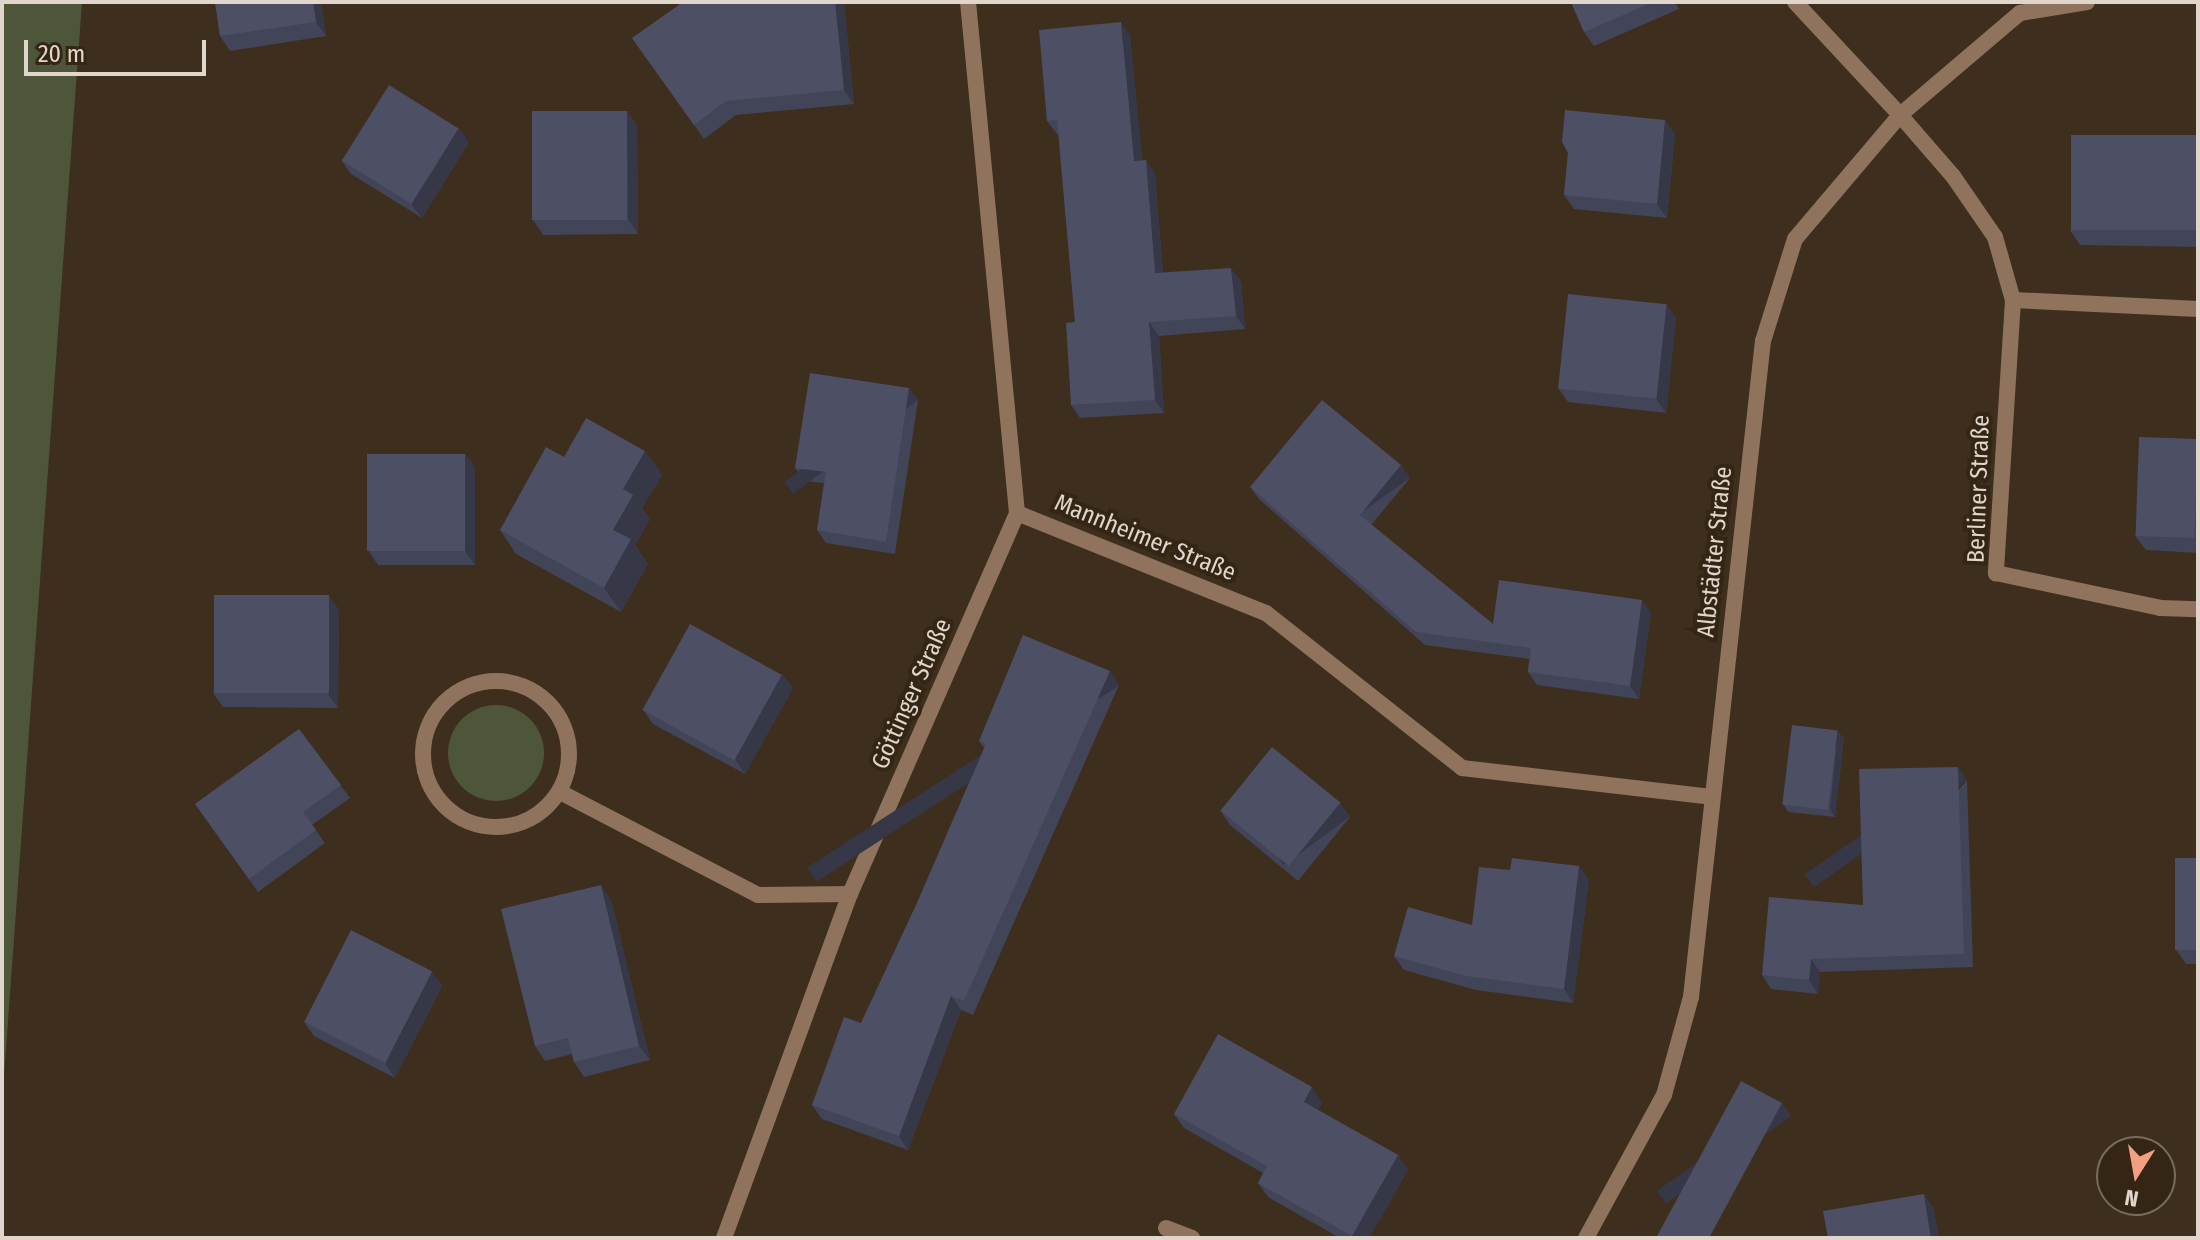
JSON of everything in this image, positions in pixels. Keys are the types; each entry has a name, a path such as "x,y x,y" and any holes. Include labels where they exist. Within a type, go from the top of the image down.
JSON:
{"street":[{"name":"Mannheimer Straße","path":"968,2 1017,513 1266,613 1462,768 1711,797"},
{"name":"Berliner Straße","path":"1795,2 1953,176 1995,237 2013,300 1996,573 2160,608 2198,609"},
{"name":"Albstädter Straße","path":"1586,1238 1664,1095 1691,997 1763,341 1795,239 1900,115 2020,13 2087,2"},
{"path":"2013,300 2198,309"},
{"name":"Göttinger Straße","path":"724,1238 850,894 1017,513"},
{"path":"507,681 530,689 550,703 570,746 560,792 538,815 510,827 479,826 451,812 425,772 422,748 428,724 441,704 483,682 507,681"},
{"path":"560,792 758,895 850,894"},
{"path":"1166,1228 1192,1238"}],"green space":[{"path":"2,2 82,2 2,1104"},
{"path":"496,705 514,708 530,719 541,735 544,753 541,771 530,787 514,798 496,801 478,798 462,787 451,771 448,753 451,735 462,719 478,708"}],"building":[{"path":"215,2 313,2 316,22 220,36"},
{"path":"683,2 835,2 844,90 726,101 694,125 632,38"},
{"path":"1571,2 1653,2 1584,32"},
{"path":"1121,22 1134,161 1146,160 1155,273 1231,268 1236,316 1149,322 1155,400 1071,405 1066,323 1075,322 1057,120 1047,121 1039,30"},
{"path":"389,85 459,128 411,204 342,160"},
{"path":"1565,110 1665,120 1657,204 1564,195 1568,153 1562,142"},
{"path":"532,111 627,111 627,220 532,220"},
{"path":"2071,135 2198,135 2198,230 2071,230"},
{"path":"1568,294 1666,304 1657,399 1558,388"},
{"path":"810,373 909,388 886,542 817,530 826,472 795,468"},
{"path":"1322,400 1401,465 1360,515 1493,624 1499,580 1642,600 1630,686 1528,672 1531,648 1416,632 1250,487"},
{"path":"586,418 645,451 623,489 633,495 613,530 631,539 604,588 500,530 546,447 564,457"},
{"path":"2139,437 2198,439 2195,538 2136,536"},
{"path":"367,454 465,454 465,551 367,551"},
{"path":"214,595 329,595 329,693 214,693"},
{"path":"690,624 782,675 734,761 642,710"},
{"path":"1023,635 1110,671 964,1001 951,996 899,1136 812,1105 844,1017 861,1023 917,903 986,744 979,741"},
{"path":"1792,725 1838,731 1828,810 1782,804"},
{"path":"299,729 341,785 303,812 316,830 249,879 195,804"},
{"path":"1272,747 1340,802 1289,866 1220,811"},
{"path":"1958,767 1964,954 1811,959 1809,980 1762,975 1769,897 1863,905 1859,769"},
{"path":"1512,858 1579,866 1564,989 1466,976 1394,956 1408,907 1472,925 1479,867 1510,870"},
{"path":"2175,858 2198,858 2198,950 2175,950"},
{"path":"601,885 639,1046 574,1062 568,1038 535,1046 501,909"},
{"path":"351,930 432,971 385,1063 304,1022"},
{"path":"1218,1034 1312,1087 1304,1102 1398,1155 1352,1236 1258,1183 1267,1166 1174,1114"},
{"path":"1741,1081 1782,1103 1709,1238 1656,1238"},
{"path":"1924,1194 1931,1238 1828,1238 1823,1211"}]}
